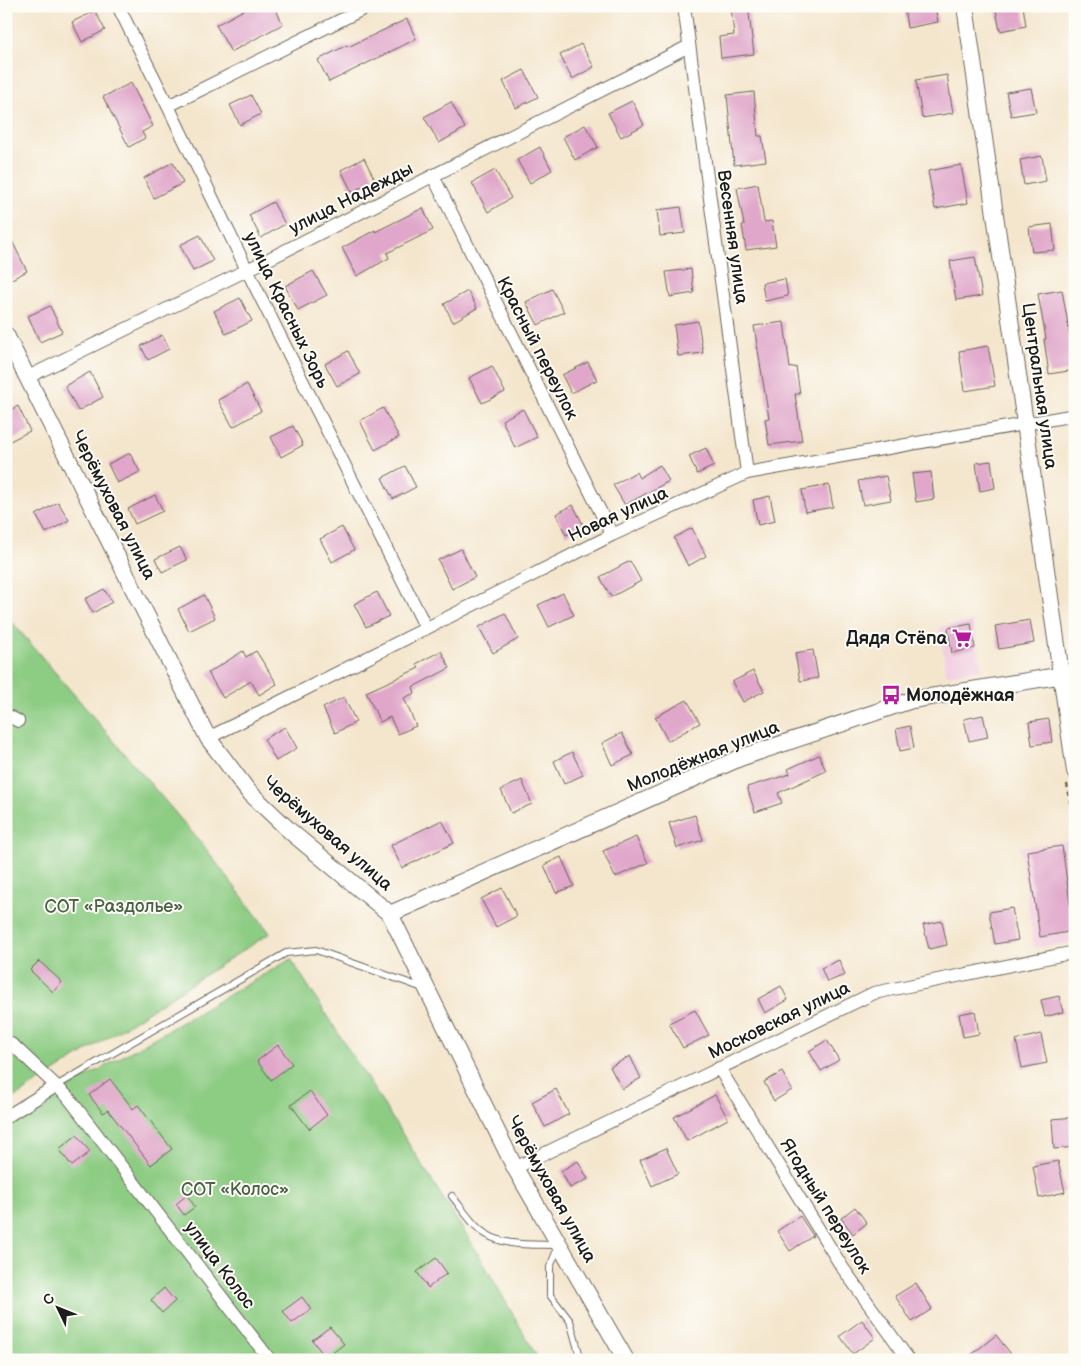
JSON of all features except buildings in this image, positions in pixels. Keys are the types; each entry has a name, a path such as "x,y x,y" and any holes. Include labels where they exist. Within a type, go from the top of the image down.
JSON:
{"street":[{"name":"улица Красных Зорь","path":"118,6 247,270 426,628"},
{"path":"168,106 368,6"},
{"name":"Весенняя улица","path":"684,6 747,473"},
{"name":"Центральная улица","path":"965,6 1025,423 1068,674 1075,771"},
{"name":"улица Надежды","path":"28,378 247,270 689,46"},
{"name":"Красный переулок","path":"433,176 612,535"},
{"name":"Черёмуховая улица","path":"6,335 208,738 248,792 291,832 390,914 514,1168 626,1360"},
{"name":"Новая улица","path":"208,738 612,535 747,473 1075,415"},
{"name":"Молодёжная улица","path":"390,914 740,758 912,700 1068,674"},
{"path":"6,715 18,721"},
{"name":"Московская улица","path":"514,1168 874,993 1075,952"},
{"name":"улица Колос","path":"10,1043 68,1097 270,1360"},
{"name":"Ягодный переулок","path":"719,1068 842,1267 909,1360"},
{"path":"6,1118 56,1086"}],"lane":[{"path":"56,1086 286,953 316,950 427,989"},
{"path":"452,1196 479,1229 489,1236 516,1244 559,1245 550,1268 550,1295 570,1321 581,1360"}],"shaded area":[{"path":"973,621 982,669 947,675 939,627"},
{"path":"1072,840 1075,858 1075,942 1034,948 1020,847"}],"green space":[{"name":"СОТ «Раздолье»","path":"6,615 202,844 270,933 6,1103"},
{"name":"СОТ «Колос»","path":"291,959 476,1250 539,1360 6,1360 6,1127 69,1087"}],"place":[{"name":"Дядя Стёпа","path":"962,638"},
{"name":"Молодёжная","path":"891,695"}]}
